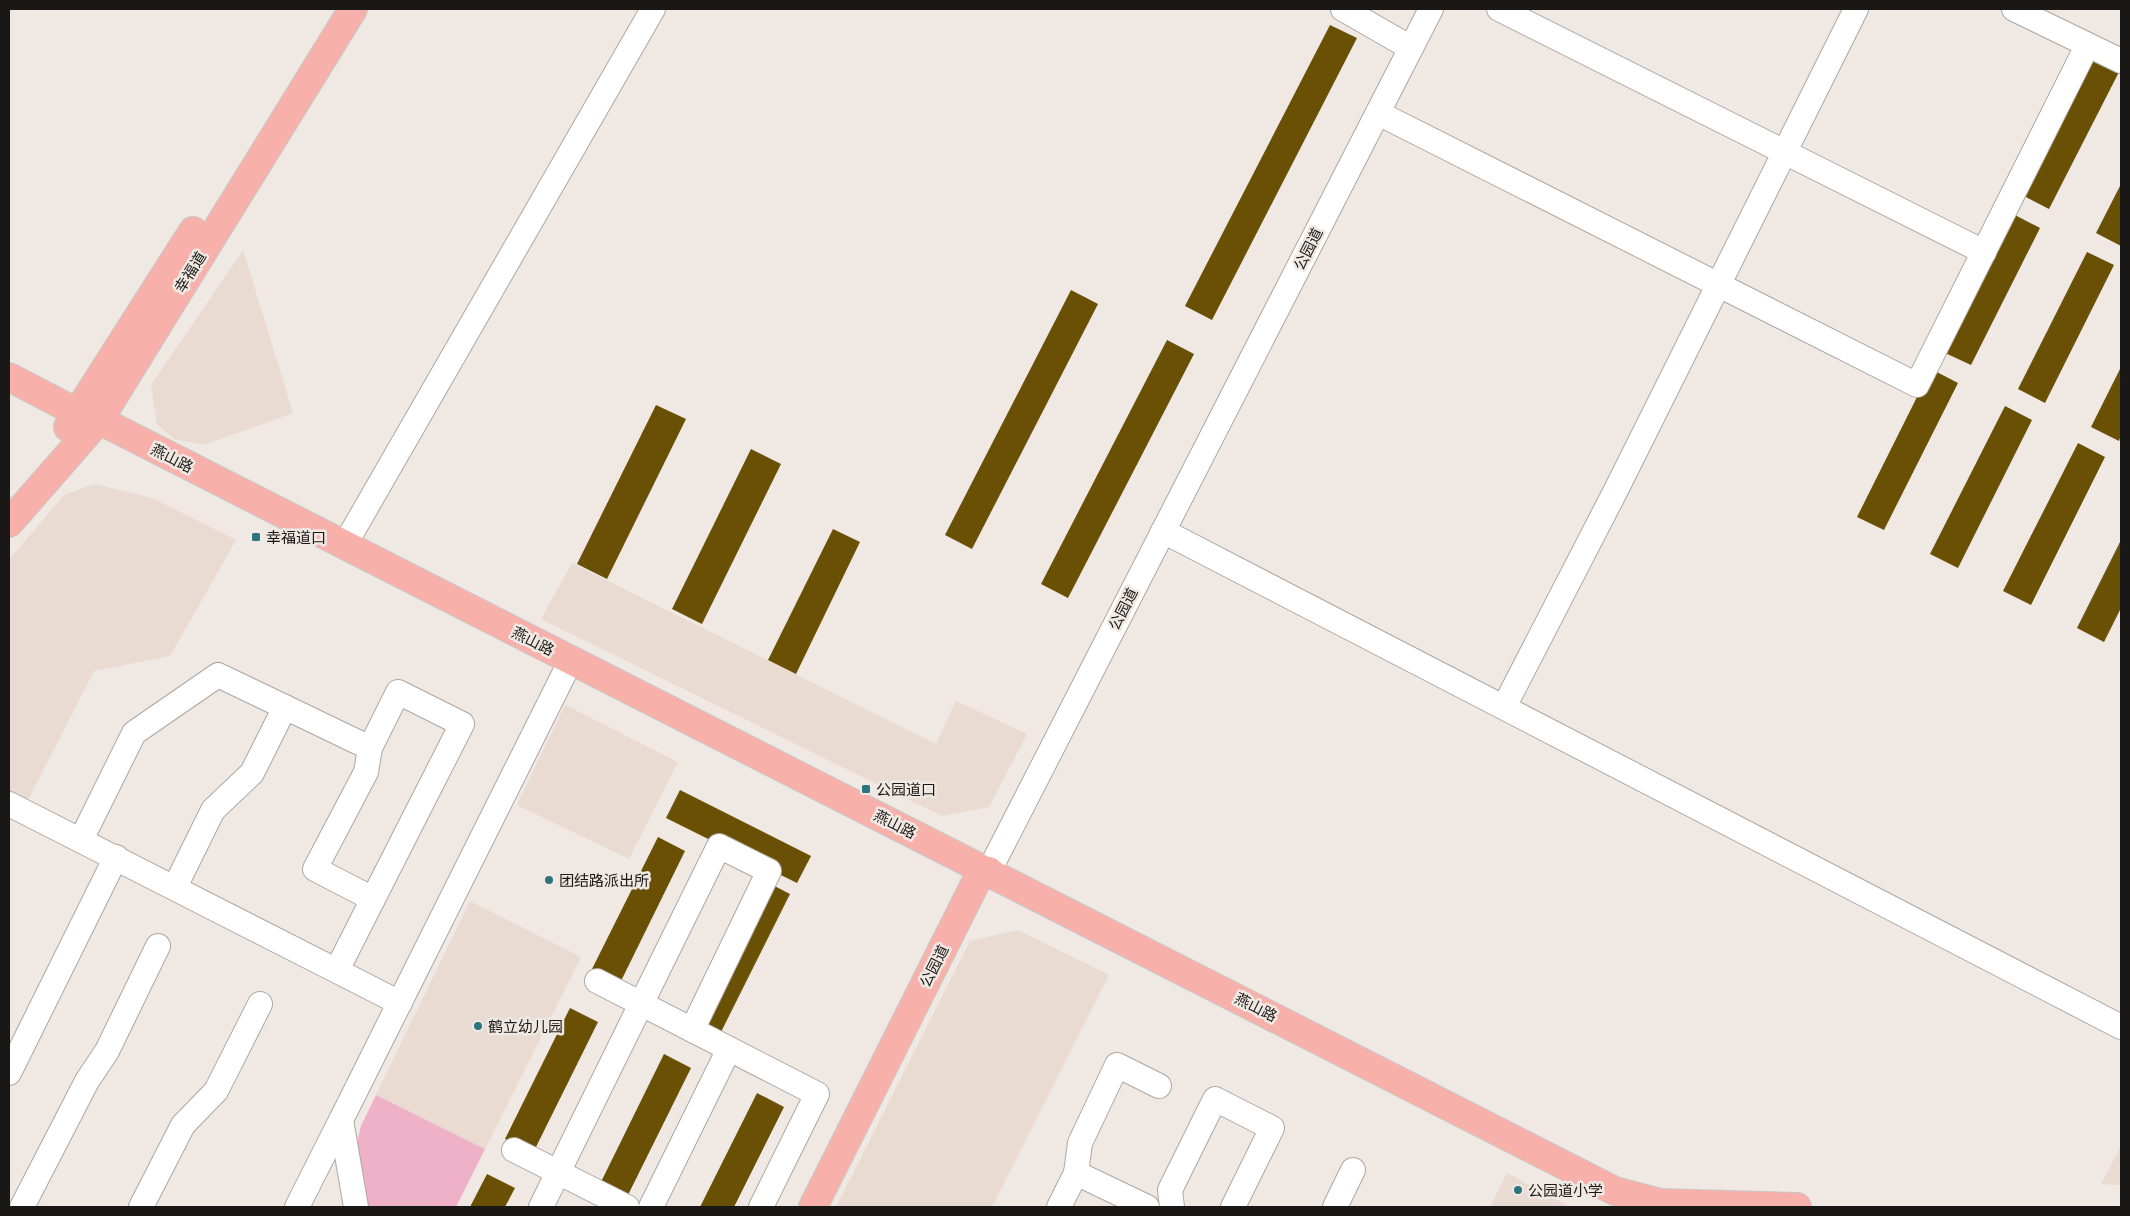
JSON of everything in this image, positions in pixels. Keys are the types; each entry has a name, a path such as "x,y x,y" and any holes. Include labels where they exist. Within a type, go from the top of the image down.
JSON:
{"main road":[{"name":"幸福道","path":"9,496 85,421 335,9"},
{"name":"幸福道","path":"9,522 85,421 353,9"},
{"name":"燕山路","path":"9,378 348,565 564,674 983,876 1616,1191 1660,1203 1796,1207"},
{"name":"燕山路","path":"9,393 85,421 344,546 983,876 1612,1207"},
{"name":"公园道","path":"813,1207 983,876"}],"street":[{"path":"344,546 653,9"},
{"path":"1343,9 1411,48"},
{"name":"公园道","path":"983,876 1163,531 1431,9"},
{"path":"1499,9 1984,252"},
{"path":"1504,707 1611,499 1856,9"},
{"path":"2014,9 2087,46 2121,60"},
{"path":"1378,112 1917,386 2087,46"},
{"path":"1163,531 2121,1027"},
{"path":"297,1207 564,674"},
{"path":"81,840 134,733 218,675 370,748"},
{"path":"337,970 462,724 398,692 370,748 366,772 316,869 373,899"},
{"path":"175,887 213,810 252,773 285,707"},
{"path":"9,805 116,857 400,1003"},
{"path":"541,1207 719,846 770,871 692,1030"},
{"path":"9,1073 116,857"},
{"path":"22,1207 87,1081 107,1051 158,946"},
{"path":"597,981 817,1094 761,1207"},
{"path":"141,1207 183,1125 216,1091 260,1004"},
{"path":"651,1207 729,1049"},
{"path":"1059,1207 1076,1172 1080,1143 1117,1065 1159,1086"},
{"path":"1172,1207 1170,1190 1215,1100 1272,1128 1233,1207"},
{"path":"342,1120 356,1207"},
{"path":"514,1150 627,1207"},
{"path":"1335,1207 1353,1170"},
{"path":"1076,1172 1139,1206"}],"shaded area":[{"path":"243,250 293,413 204,445 174,439 157,424 151,385"},
{"path":"94,484 152,498 236,540 170,656 94,671 27,802 9,793 9,560 64,495"},
{"path":"572,563 936,744 956,701 1027,734 989,807 942,816 541,619"},
{"path":"565,705 678,762 629,859 517,805"},
{"name":"鹤立幼儿园","path":"470,901 581,957 485,1149 376,1095"},
{"path":"1018,930 1109,975 992,1207 836,1207 970,941"},
{"path":"376,1095 485,1149 456,1207 366,1207 354,1155 361,1126"},
{"path":"2121,1146 2121,1185 2101,1184"},
{"name":"公园道小学","path":"1507,1173 1570,1207 1490,1207"}],"building":[{"path":"1330,25 1357,38 1212,320 1185,306"},
{"path":"2091,58 2119,72 2049,209 2022,195"},
{"path":"2121,184 2121,246 2096,233"},
{"path":"2013,214 2040,228 1971,365 1943,352"},
{"path":"2087,252 2114,265 2045,403 2018,389"},
{"path":"1071,290 1098,304 972,549 945,535"},
{"path":"1167,340 1194,354 1068,598 1041,584"},
{"path":"2121,367 2121,435 2119,441 2091,427"},
{"path":"1931,369 1958,383 1884,530 1857,517"},
{"path":"656,405 686,419 607,579 577,564"},
{"path":"2005,406 2032,420 1958,568 1930,554"},
{"path":"2078,443 2105,457 2031,605 2003,591"},
{"path":"751,449 781,464 702,624 672,609"},
{"path":"833,529 860,542 796,674 768,660"},
{"path":"2121,540 2121,608 2104,642 2077,628"},
{"path":"680,790 811,856 797,883 666,818"},
{"path":"658,837 685,851 620,983 592,969"},
{"path":"763,880 790,894 720,1034 693,1021"},
{"path":"570,1008 598,1022 533,1153 505,1139"},
{"path":"664,1054 691,1068 626,1199 599,1186"},
{"path":"757,1093 784,1107 734,1207 700,1207"},
{"path":"487,1174 515,1188 505,1207 470,1207"}],"place":[{"name":"幸福道口","path":"256,537"},
{"name":"公园道口","path":"866,789"},
{"name":"团结路派出所","path":"549,880"},
{"name":"鹤立幼儿园","path":"478,1026"},
{"name":"公园道小学","path":"1518,1190"}]}
